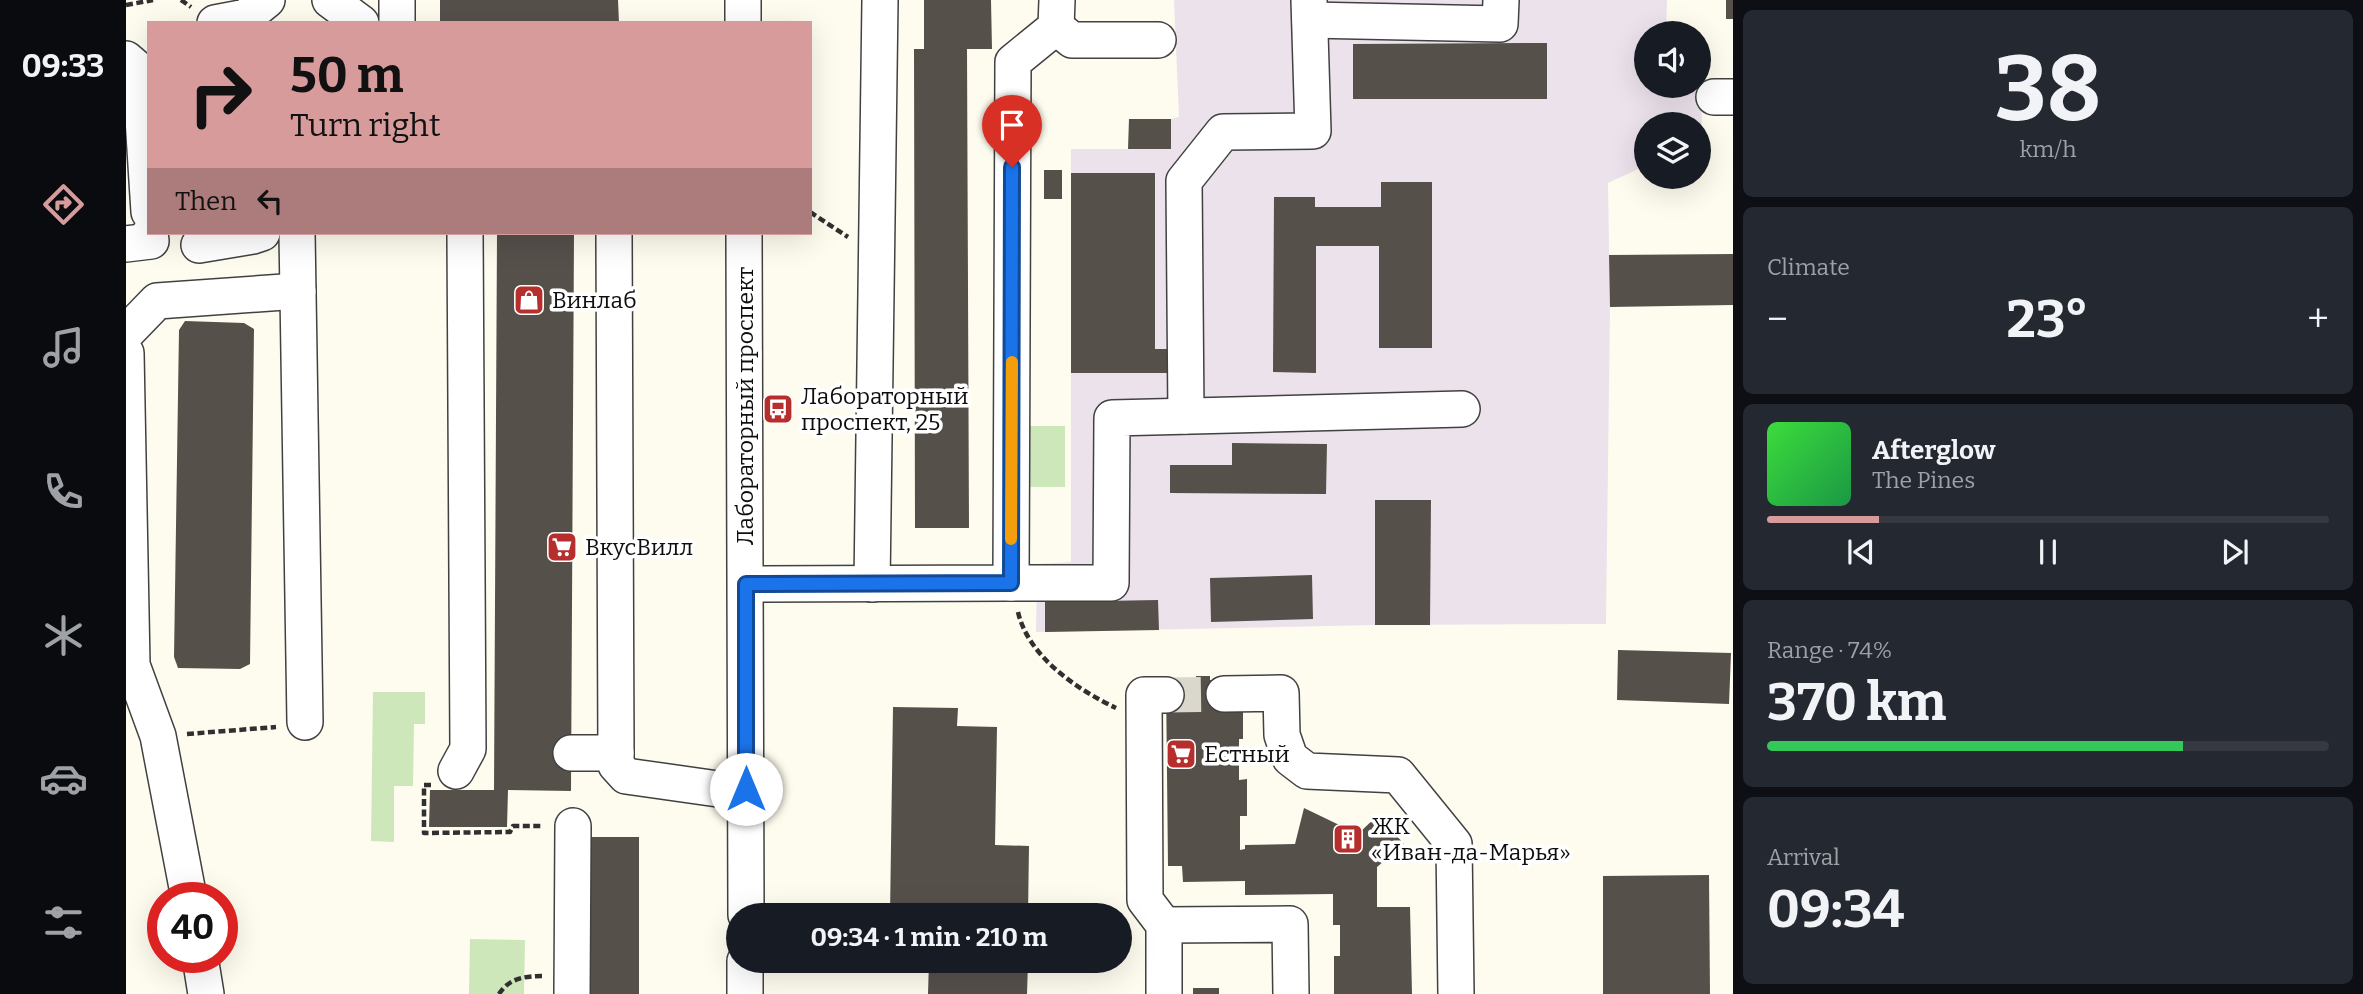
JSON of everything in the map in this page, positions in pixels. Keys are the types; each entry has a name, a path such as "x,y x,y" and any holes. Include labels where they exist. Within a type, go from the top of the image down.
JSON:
{"street":[{"path":"225,21 246,17 267,0"},
{"path":"330,0 358,21"},
{"path":"397,0 397,21"},
{"path":"743,0 743,21"},
{"path":"872,584 880,0"},
{"path":"1186,416 1184,181 1223,132 1313,131 1310,10 1500,24 1501,0"},
{"path":"1011,583 1013,62 1056,14 1072,40 1158,40"},
{"path":"126,59 140,71 147,181"},
{"path":"126,244 151,241 150,235"},
{"path":"199,246 252,235"},
{"path":"297,235 304,722"},
{"path":"456,771 468,749 465,235"},
{"path":"614,235 616,765 626,776 718,789 746,789"},
{"name":"Лабораторный проспект","path":"744,235 746,903"},
{"path":"126,333 157,301 298,291"},
{"path":"126,353 128,610 132,665 158,736 186,882"},
{"path":"746,584 1111,583 1112,418 1462,409"},
{"path":"1224,694 1281,693 1282,735 1290,758 1307,771 1398,775 1454,844 1456,994"},
{"path":"1155,708 1145,900 1164,925 1164,994"},
{"path":"571,753 616,753"},
{"path":"572,985 573,826"},
{"path":"1164,925 1290,924 1291,994"},
{"path":"203,973 206,994"},
{"path":"745,994 746,973"}],"path":[{"path":"126,5 153,0"},
{"path":"1021,627 1043,656 1072,684 1103,702 1155,708"},
{"path":"158,736 288,726 304,722"},
{"path":"456,771 433,785 424,785 424,833 510,832 513,826 573,826"},
{"path":"499,994 505,985 524,976 572,985"}],"shaded area":[{"path":"1174,0 1667,0 1666,21 1634,21 1634,98 1702,98 1702,112 1634,112 1634,171 1608,183 1610,307 1606,624 1375,625 1036,632 1037,564 1071,562 1071,149 1171,149 1171,119 1179,117"}],"green space":[{"path":"1029,426 1065,426 1065,487 1029,487"},
{"path":"373,692 425,692 425,724 414,724 413,786 394,786 394,842 371,841"},
{"path":"470,939 525,940 524,994 469,994"}],"building":[{"path":"440,0 618,0 619,21 440,21"},
{"path":"924,0 991,0 992,49 967,49 969,528 915,528 914,49 924,49"},
{"path":"1726,0 1733,0 1733,19 1726,19"},
{"path":"1547,43 1547,99 1353,99 1353,44"},
{"path":"1129,119 1171,119 1171,149 1128,149"},
{"path":"1044,170 1062,170 1062,199 1044,199"},
{"path":"1071,173 1155,173 1155,349 1167,349 1167,373 1071,373"},
{"path":"1381,182 1432,182 1432,348 1379,348 1379,246 1316,246 1316,373 1273,372 1274,197 1315,197 1315,207 1381,207"},
{"path":"497,235 574,235 571,791 508,790 507,827 429,827 430,790 494,790"},
{"path":"1733,254 1733,305 1610,307 1609,255"},
{"path":"185,321 244,323 254,329 250,664 240,669 178,668 174,657 179,330"},
{"path":"1232,443 1327,444 1326,494 1170,493 1170,465 1232,465"},
{"path":"1375,500 1431,500 1430,625 1375,625"},
{"path":"1312,575 1313,619 1211,622 1210,578"},
{"path":"1158,600 1159,630 1045,632 1045,602"},
{"path":"1618,650 1731,653 1729,704 1617,700"},
{"name":"ЖК «Иван-да-Марья»","path":"1196,676 1224,680 1243,706 1243,739 1239,739 1239,780 1247,779 1247,816 1240,816 1240,850 1245,849 1245,845 1295,844 1304,808 1358,834 1378,815 1404,844 1377,867 1377,907 1410,907 1412,994 1334,994 1334,956 1340,956 1340,925 1333,925 1333,894 1245,895 1245,881 1183,882 1182,866 1168,866 1166,681 1196,680"},
{"path":"893,707 958,708 957,726 997,727 995,845 1029,846 1028,903 890,903"},
{"path":"583,837 639,837 639,994 583,994"},
{"path":"1709,875 1710,994 1603,994 1603,876"},
{"path":"929,973 1028,973 1027,994 928,994"},
{"path":"1193,988 1219,988 1219,994 1193,994"}],"tunnel":[{"path":"1166,695 1224,694"}],"slow traffic":[{"path":"1011,539 1012,362"}],"place":[{"name":"Винлаб","path":"529,300"},
{"name":"Лабораторный проспект, 25","path":"778,409"},
{"name":"ВкусВилл","path":"562,547"},
{"name":"Естный","path":"1181,754"},
{"name":"ЖК «Иван-да-Марья»","path":"1348,839"}],"route":[{"path":"746,789 746,584 1011,583 1012,167"}]}
